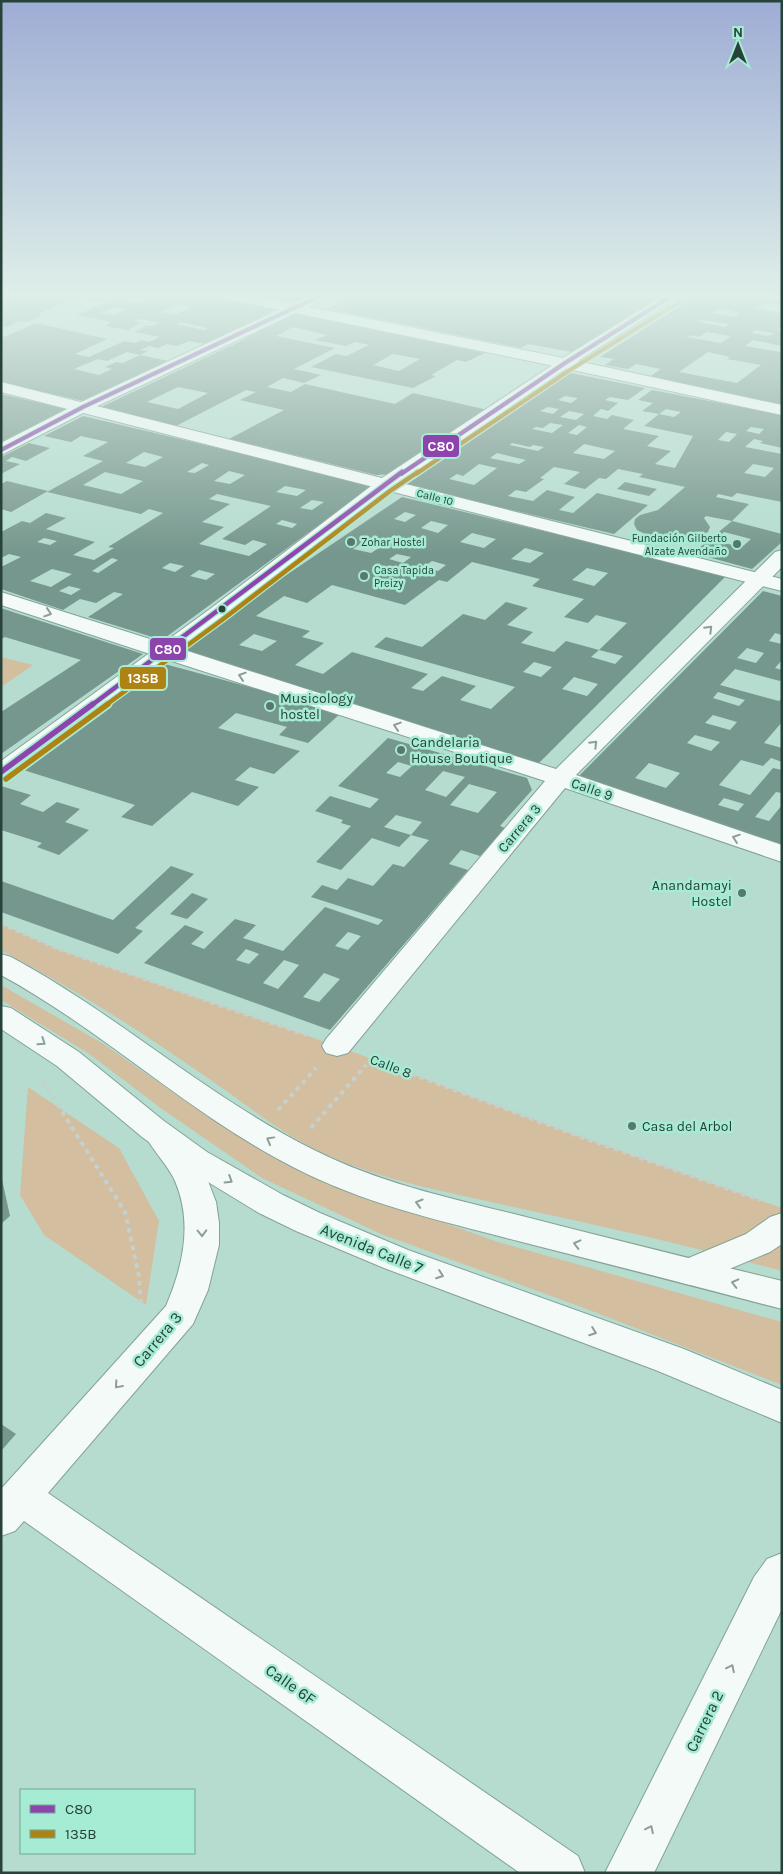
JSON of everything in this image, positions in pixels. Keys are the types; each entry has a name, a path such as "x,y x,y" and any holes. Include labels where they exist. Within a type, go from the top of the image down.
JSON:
{"street":[{"path":"1,450 83,407 142,379"},
{"path":"1,772 164,650 217,614 385,484 541,379"},
{"path":"641,379 782,410"},
{"name":"Calle 10","path":"1,387 782,584"},
{"name":"Carrera 3","path":"337,1046 560,778 782,556"},
{"name":"Calle 9","path":"1,598 560,778 782,854"},
{"path":"1,963 71,1003 256,1133 327,1170 388,1194 782,1295"},
{"name":"Avenida Calle 7","path":"1,1015 68,1059 153,1129 233,1183 308,1222 396,1259 670,1360 782,1406"},
{"name":"Carrera 3","path":"11,1507 180,1314 195,1280 200,1263 203,1239 202,1215 197,1193 175,1153 153,1129"},
{"path":"691,1272 758,1243 772,1213"},
{"name":"Calle 6F","path":"11,1507 561,1873"},
{"name":"Carrera 2","path":"629,1873 769,1591 782,1572"}],"path":[{"name":"Calle 8","path":"1,924 57,949 337,1046 567,1132 772,1213"},
{"path":"272,1116 337,1046"},
{"path":"310,1129 371,1059"},
{"path":"42,1079 125,1212 139,1276 145,1354"}],"shaded area":[{"path":"1,657 33,665 1,687"},
{"path":"1,924 57,949 337,1046 567,1132 782,1208 782,1271 584,1222 411,1184 333,1158 281,1130 178,1057 103,1009 1,950"},
{"path":"1,985 102,1043 187,1102 271,1154 366,1195 498,1242 782,1322 782,1385 584,1308 381,1234 262,1178 162,1109 88,1053 1,1000"},
{"path":"28,1087 119,1148 159,1221 146,1305 44,1235 20,1195"}],"building":[{"path":"1,379 129,379 83,401 1,382"},
{"path":"159,379 280,379 267,387 291,392 305,384 395,404 413,393 488,410 393,474 376,475 229,439 284,410 240,400 256,392 246,390 176,426 101,407","holes":["178,387 208,393 178,409 147,402"]},
{"path":"289,379 312,379 304,383"},
{"path":"371,379 429,379 413,388"},
{"path":"561,379 603,379 645,388 628,400 610,397 605,400 618,403 608,411 601,409 593,416 607,419 612,415 634,420 623,429 659,436 647,446 671,451 655,464 675,468 693,436 644,426 659,414 642,411 653,403 638,400 652,390 782,415 782,448 760,443 763,441 754,439 745,447 782,454 782,502 737,493 732,497 718,494 716,497 749,504 732,521 706,516 704,518 710,527 708,532 693,539 668,540 637,530 634,524 635,519 640,515 658,510 685,487 639,477 643,474 618,469 606,479 599,478 585,489 564,484 580,472 554,467 540,478 544,479 526,492 516,490 508,496 533,501 547,490 575,497 559,510 573,513 597,493 648,505 614,534 406,485","holes":["565,396 578,398 571,403 558,400","548,407 559,409 553,414 540,411","666,409 681,412 674,417 659,414","569,411 584,414 576,420 560,417","550,423 563,425 552,433 532,429 536,427 543,428","579,425 587,427 577,435 568,433","751,427 764,429 759,434 746,431","726,432 737,434 729,442 718,440","512,443 530,447 533,445 544,447 538,451 510,445","584,444 615,451 604,459 573,453","497,453 526,460 519,464 490,458","479,464 497,468 474,485 449,479 457,474 463,476","753,464 774,468 765,477 744,473"]},
{"path":"655,379 718,379 737,383 742,379 782,379 782,405"},
{"path":"1,394 71,410 1,444"},
{"path":"83,416 372,486 162,640 88,617 123,594 114,592 96,603 80,599 63,610 1,589 1,567 21,557 9,554 1,558 1,532 22,521 30,523 46,513 66,518 46,529 95,542 73,555 94,560 114,548 108,547 163,513 149,509 141,514 47,492 103,461 83,456 108,442 81,436 71,442 44,436","holes":["144,452 163,457 145,467 126,463","202,463 209,465 195,473 187,472","229,471 245,475 230,484 214,481","105,472 143,481 121,494 83,485","285,486 306,490 297,496 276,492","217,494 271,506 222,539 245,545 253,540 267,544 249,556 199,544 224,527 202,522 230,504 209,499","312,500 324,502 312,510 300,508","282,520 297,524 292,528 276,524","44,538 57,541 50,545 37,542","112,558 118,560 98,573 92,571","170,563 184,566 175,572 162,568","52,569 72,574 51,587 30,581","199,570 215,574 206,580 190,576","69,586 81,589 71,595 59,591"]},
{"path":"29,443 50,448 26,461 12,457 6,461 20,464 1,474 1,457"},
{"path":"7,481 48,491 11,512 1,509 1,484"},
{"path":"625,482 657,489 649,496 617,489"},
{"path":"402,497 727,575 538,764 172,652","holes":["405,512 416,515 405,522 394,519","431,521 448,525 438,533 421,528","472,533 496,539 484,548 460,542","360,544 379,548 371,553 353,549","525,548 544,553 530,563 511,559","397,554 411,557 403,563 389,559","432,561 446,565 438,571 424,567","472,562 540,579 532,586 584,599 564,617 588,623 596,615 627,623 599,650 566,641 554,652 521,643 533,632 507,625 528,608 506,602 485,620 463,614 422,647 386,637 374,647 515,687 491,709 460,700 476,686 442,676 423,691 411,688 428,674 352,652 323,674 295,665 324,643 302,637 310,631 256,616 284,596 307,603 332,585 405,605 439,580 447,582","587,568 608,573 594,586 572,580","254,634 277,641 262,651 239,645","599,650 623,656 615,664 591,657","534,662 552,667 541,677 523,672","574,677 598,684 587,696 562,689"]},
{"path":"732,521 782,534 782,542 752,569 693,553","holes":["724,532 751,539 742,547 714,541"]},
{"path":"763,591 782,596 782,635 775,633 769,641 782,644 782,660 775,668 782,670 782,679 780,681 735,669 720,685 779,701 782,698 782,722 764,743 782,748 782,762 771,758 763,766 741,760 719,785 750,795 773,768 782,770 782,793 776,792 755,817 769,821 782,805 782,849 573,782","holes":["747,648 764,653 756,663 737,658","718,692 745,700 739,706 713,698","713,715 737,722 730,730 705,723","695,735 720,742 711,751 687,743","649,763 680,773 666,788 635,778","724,798 744,804 738,811 718,805"]},
{"path":"1,608 143,654 1,754 1,712 81,660 5,637 1,639"},
{"path":"161,663 342,712 308,743 279,735 287,727 236,713 218,728 300,751 274,774 250,767 235,780 259,787 238,806 192,792 152,826 121,817 135,805 17,768"},
{"path":"388,738 527,778 532,790 500,826 505,828 480,856 461,850 449,864 468,870 330,1030 144,963 185,925 204,932 191,944 204,949 235,919 256,925 243,938 283,951 325,907 378,925 383,920 311,897 322,885 337,890 348,878 373,886 393,864 404,867 429,840 411,835 399,847 372,838 341,870 316,862 351,826 341,823 343,820 315,811 330,796 370,808 379,799 338,786","holes":["398,762 412,766 400,777 386,773","443,771 465,777 446,797 425,790","469,784 497,792 478,813 450,805","396,815 422,822 411,835 384,827","348,932 361,936 348,950 335,946","246,949 259,954 249,964 236,960","284,960 299,965 278,989 263,983","324,973 340,979 319,1002 303,997"]},
{"path":"1,786 31,795 20,804 43,812 57,802 80,809 65,822 89,830 59,855 37,847 42,843 1,830"},
{"path":"171,866 194,874 135,928 143,931 118,954 1,912 1,881 113,920"},
{"path":"192,893 208,899 187,919 170,914"},
{"path":"1,1175 10,1216 1,1224"},
{"path":"1,1424 16,1434 1,1451"}],"transit line":[{"name":"C80","path":"1,450 83,407 142,379"},
{"name":"C80","path":"1,772 217,613 385,484 541,379"},
{"name":"135B","path":"6,779 222,620 390,491 556,379"}],"place":[{"name":"Zohar Hostel","path":"351,542"},
{"name":"Fundación Gilberto Alzate Avendaño","path":"737,544"},
{"name":"Casa Tapida Preizy","path":"364,576"},
{"name":"Musicology hostel","path":"270,706"},
{"name":"Candelaria House Boutique","path":"401,750"},
{"name":"Anandamayi Hostel","path":"742,893"},
{"name":"Casa del Arbol","path":"632,1126"}]}
